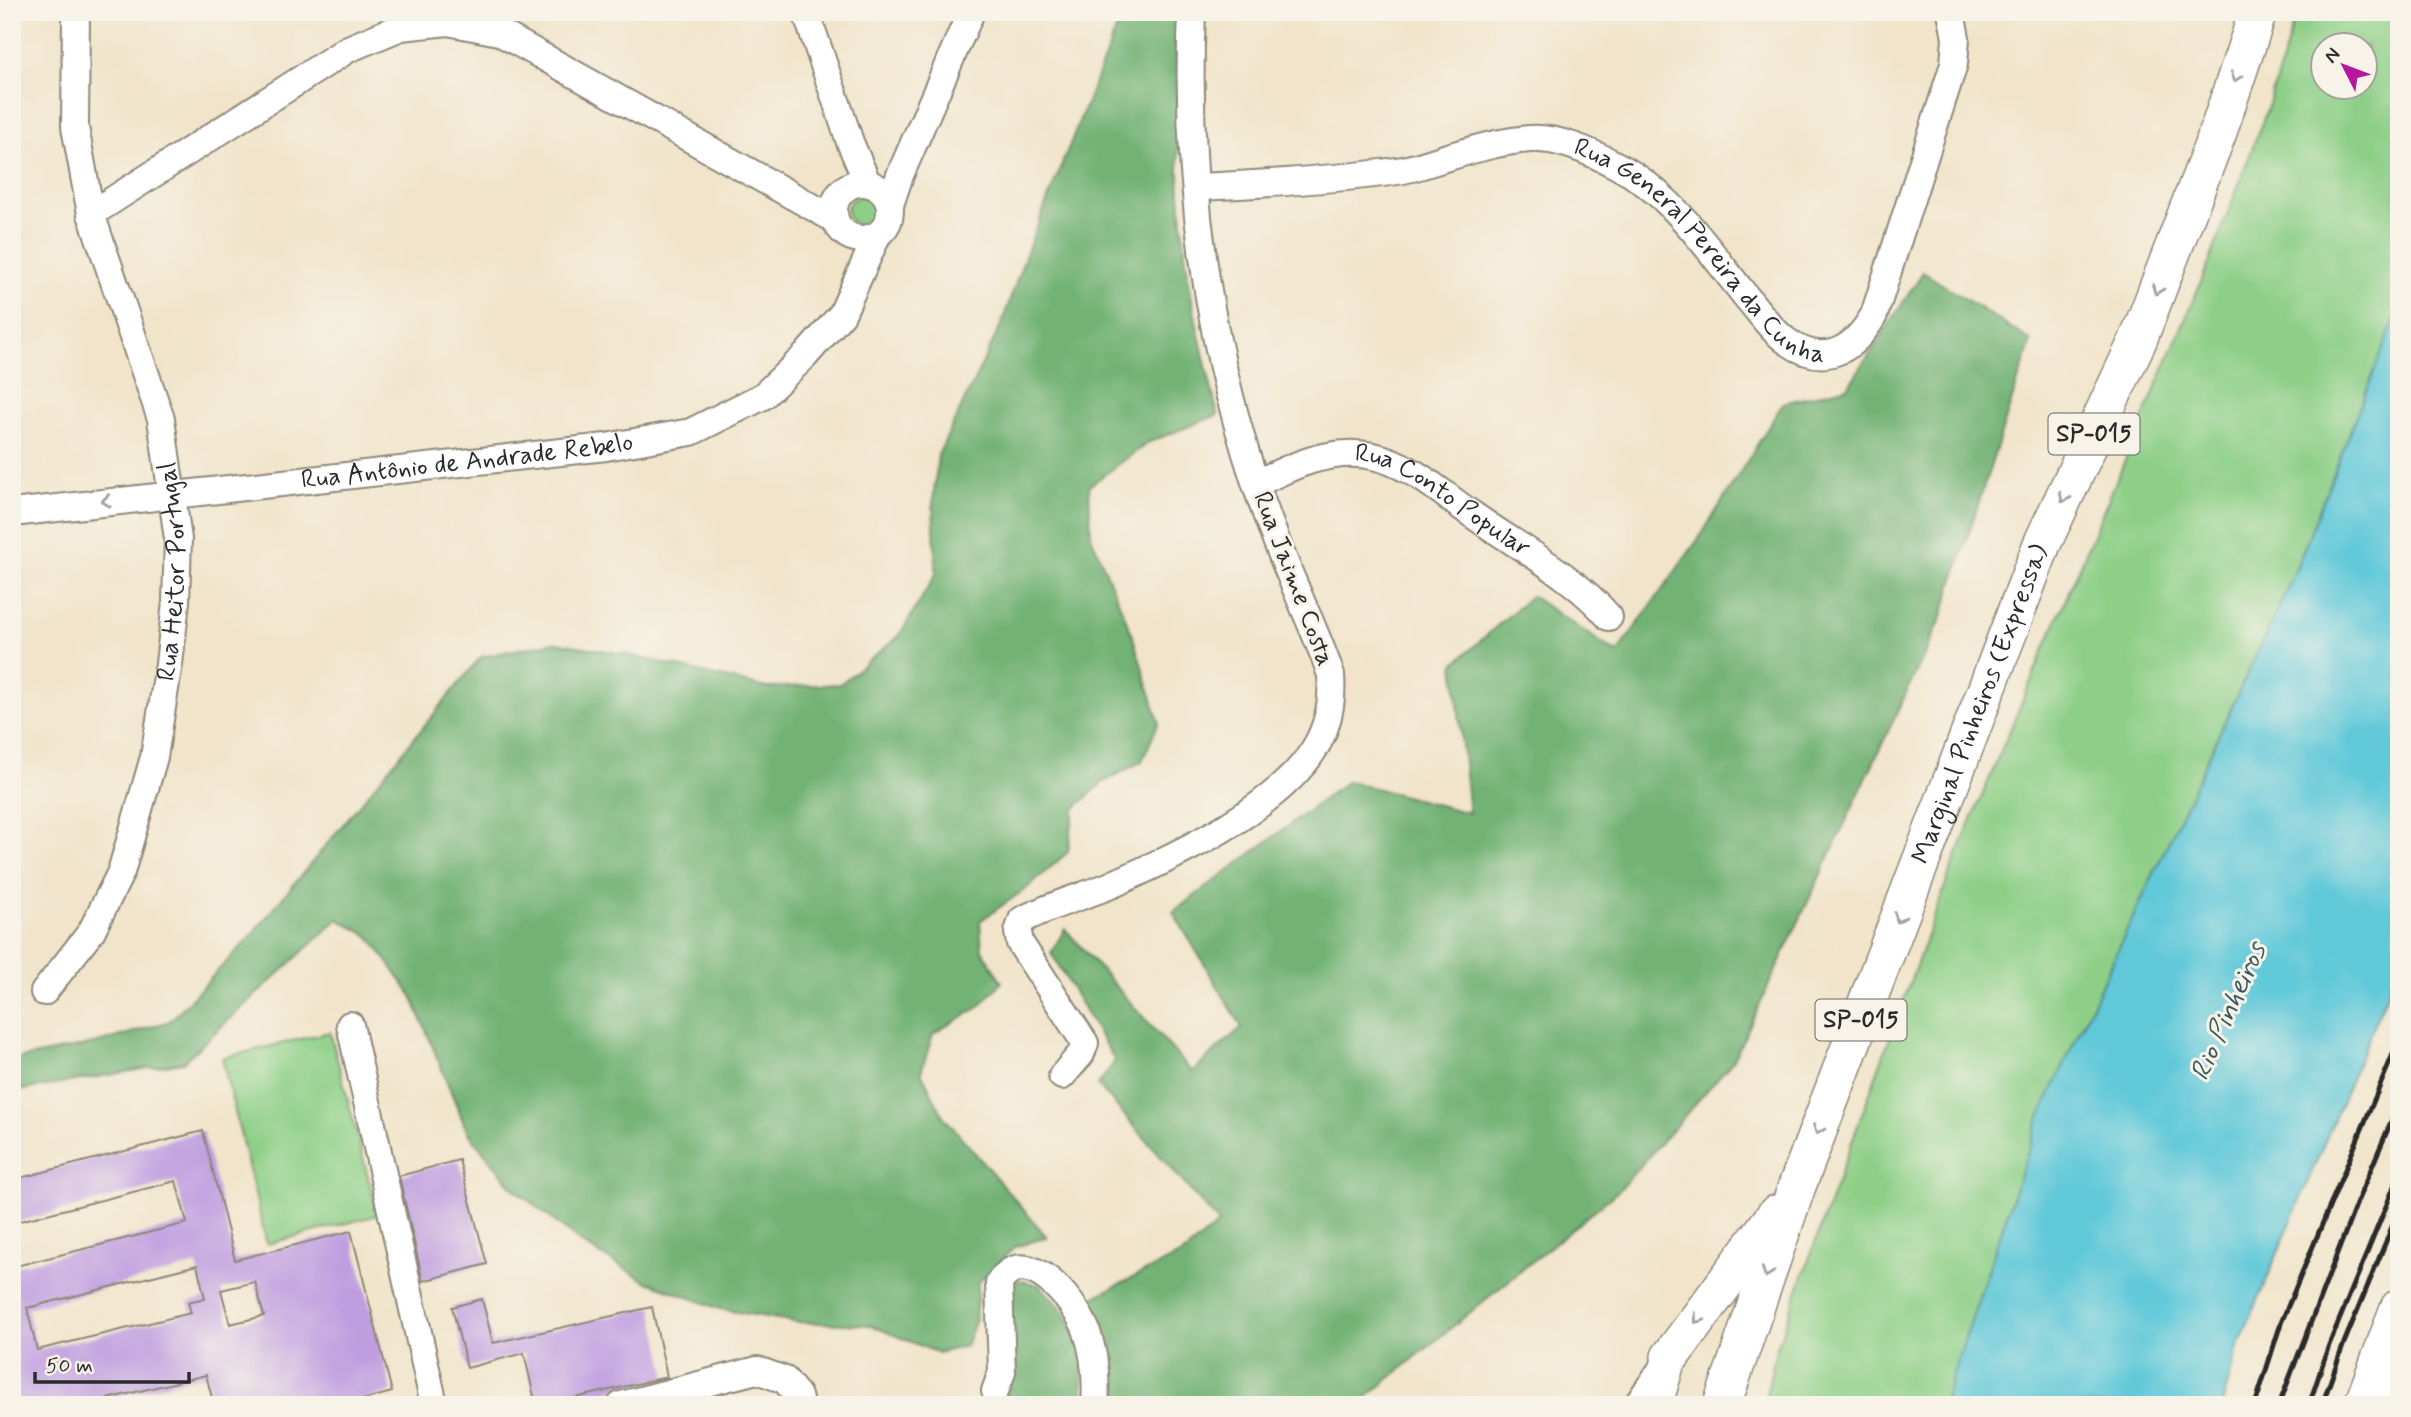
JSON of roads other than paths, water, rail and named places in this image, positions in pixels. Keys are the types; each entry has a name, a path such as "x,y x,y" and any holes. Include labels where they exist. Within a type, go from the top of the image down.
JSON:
{"highway":[{"name":"Marginal Pinheiros (Expressa)","path":"1722,1405 1797,1185 2042,544 2138,340 2218,132 2258,12"},
{"path":"1670,1357 1797,1185"},
{"path":"2363,1405 2399,1308"},
{"path":"2390,1405 2399,1389"}],"main road":[{"path":"1656,1405 1670,1357"}],"street":[{"name":"Rua Heitor Portugal","path":"44,992 100,918 121,872 155,757 176,602 178,539 174,494 161,419 91,214 75,127 76,12"},
{"name":"Rua Antônio de Andrade Rebelo","path":"12,513 606,447 691,432 763,396 805,356 842,314 857,280 865,203 850,142 806,12"},
{"path":"91,214 348,50 401,27 449,22 499,32 797,197 865,203 971,12"},
{"name":"Rua Jaime Costa","path":"1062,1076 1081,1055 1085,1043 1020,943 1018,932 1022,920 1110,885 1233,823 1290,779 1304,764 1321,737 1331,705 1331,675 1326,659 1256,485 1233,414 1216,339 1203,258 1193,146 1192,12"},
{"name":"Rua General Pereira da Cunha","path":"1197,187 1318,180 1401,171 1484,147 1532,139 1558,142 1614,164 1640,178 1683,219 1758,311 1789,343 1814,354 1833,354 1852,345 1874,315 1954,64 1956,38 1951,12"},
{"name":"Rua Conto Popular","path":"1256,485 1289,468 1336,455 1372,456 1387,460 1430,484 1560,574 1597,603 1609,617"},
{"path":"350,1025 431,1403"},
{"path":"995,1391 1002,1372 999,1283 1006,1273 1016,1269 1030,1269 1045,1275 1060,1290 1075,1308 1086,1329 1097,1378 1095,1405"},
{"path":"1637,1405 1670,1357"},
{"path":"621,1405 757,1370 785,1380 798,1396 800,1405"}],"water":[{"name":"Rio Pinheiros","path":"2399,309 2399,965 2237,1350 2222,1405 1943,1405 2040,1116 2291,581"}],"railway":[{"path":"2255,1405 2281,1323 2399,1040"},
{"path":"2279,1405 2357,1202 2399,1103"},
{"path":"2309,1405 2329,1345 2399,1175"},
{"path":"2322,1405 2344,1343 2399,1210"}]}
